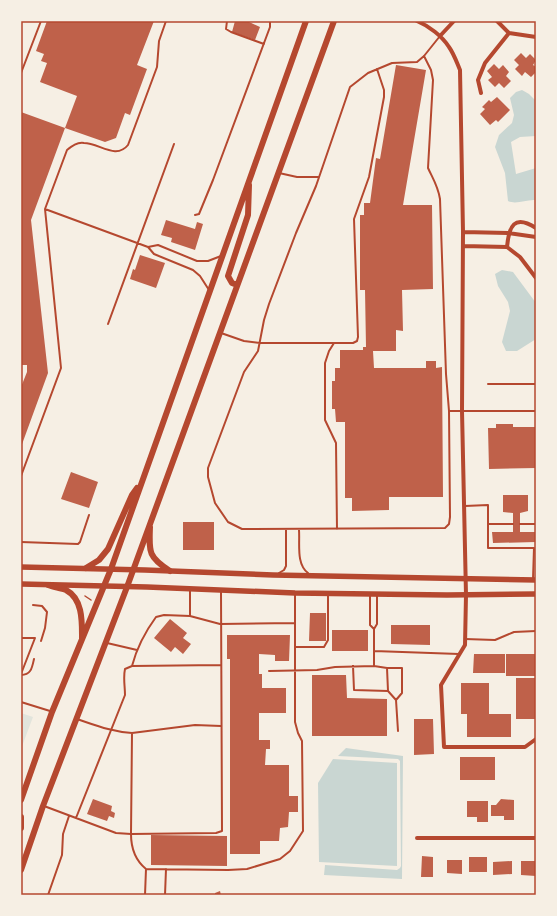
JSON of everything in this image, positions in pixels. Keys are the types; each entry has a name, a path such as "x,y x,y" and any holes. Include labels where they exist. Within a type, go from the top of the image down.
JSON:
{"main road":[{"path":"21,800 52,712 111,569 306,21"},
{"path":"21,870 43,806 127,587 334,21"},
{"path":"237,285 232,283 228,276 248,216 249,179"},
{"path":"86,568 99,560 108,549 132,494 141,483"},
{"path":"150,521 149,545 151,555 170,571"},
{"path":"21,567 86,568 273,576 535,580"},
{"path":"21,584 190,588 328,594 536,594"},
{"path":"48,585 66,590 74,597 79,605 82,618 82,642"},
{"path":"21,817 21,828"}],"street":[{"path":"417,21 424,24 440,36 449,47 460,70 463,232 462,411 466,579 465,645 441,685 444,747 525,747 536,739"},
{"path":"440,36 454,21"},
{"path":"497,21 510,33 536,37"},
{"path":"480,94 478,80 485,64 510,33"},
{"path":"507,247 508,233 514,224 527,222 536,228"},
{"path":"463,232 508,233 536,237"},
{"path":"463,246 507,247 520,257 536,278"},
{"path":"417,838 536,838"}],"lane":[{"path":"21,73 41,21"},
{"path":"21,476 61,368 44,209 67,150 73,145 86,142 102,149 117,151 125,149 128,145 157,67 160,41 166,21"},
{"path":"227,21 226,29 264,44"},
{"path":"195,215 199,214 213,180 264,44 270,27 270,21"},
{"path":"424,56 431,70 433,80 428,168 439,190 440,199 446,374 449,411 449,524 445,528 299,530 242,529 228,522 215,503 208,477 208,468 244,372 257,354 269,304 319,177 350,87 368,73 392,63 417,62 424,56 440,36"},
{"path":"220,333 244,341 260,343 353,343 356,341 358,337 354,219 369,177 384,97 384,90 377,69"},
{"path":"108,324 174,144"},
{"path":"278,173 297,177 319,177"},
{"path":"44,209 148,247 158,246 197,261 208,261 222,256"},
{"path":"148,247 154,254 192,270 200,276 209,291"},
{"path":"334,343 325,363 326,420 336,442 337,529"},
{"path":"488,384 536,384"},
{"path":"449,411 536,411"},
{"path":"465,506 488,505 488,548 535,548 535,580"},
{"path":"21,542 78,544 89,514"},
{"path":"488,524 513,524"},
{"path":"520,524 536,524"},
{"path":"273,576 281,572 286,566 286,530"},
{"path":"299,530 300,559 302,567 309,574 315,576"},
{"path":"190,588 190,616"},
{"path":"43,806 116,833 216,833 222,831 221,590"},
{"path":"132,732 130,834 132,848 140,865 146,869 247,869 280,859 290,851 303,831 302,741 295,722 295,593"},
{"path":"295,647 324,647 328,640 328,594"},
{"path":"370,594 370,624 374,629"},
{"path":"374,666 374,629 377,624 377,594"},
{"path":"33,606 42,606 47,612 45,628 41,641"},
{"path":"132,666 136,650 145,631 156,617 164,615 190,616 220,624 295,623"},
{"path":"465,639 495,640 514,632 536,631"},
{"path":"21,638 35,638 21,674 26,675 30,673 34,659"},
{"path":"105,643 136,650"},
{"path":"374,651 460,654"},
{"path":"76,818 125,694 125,669 132,666 221,665"},
{"path":"354,666 354,690 388,691"},
{"path":"269,671 317,670 354,666 402,668 402,693 396,700"},
{"path":"387,668 388,691 396,700 398,731"},
{"path":"21,702 52,712"},
{"path":"76,718 111,730 132,732 195,725 222,726"},
{"path":"48,895 62,855 63,834 69,816"},
{"path":"145,895 146,869"},
{"path":"165,895 166,869"}],"path":[{"path":"82,600 86,591"},
{"path":"85,596 91,600"}],"shaded area":[{"path":"522,90 536,101 536,136 520,137 511,142 516,174 536,168 536,200 511,202 508,201 505,173 495,147 499,135 512,123 514,115 510,98 516,92"},
{"path":"502,270 513,272 536,303 536,339 517,351 506,351 502,342 510,311 508,302 498,286 495,274"},
{"path":"21,713 33,717 21,749"},
{"path":"346,748 403,756 402,879 324,875 325,865 397,870 401,866 400,761 398,759 338,756"},
{"path":"333,759 397,763 397,866 319,862 318,783"}],"building":[{"path":"47,21 154,21 137,65 147,69 130,115 125,113 116,138 105,142 65,128 77,96 40,82 47,63 41,61 44,54 36,51"},
{"path":"235,21 247,21 260,27 255,40 232,32"},
{"path":"521,53 526,58 530,54 536,60 533,65 536,67 536,72 531,77 525,72 522,76 515,69 519,65 514,60"},
{"path":"494,64 499,69 503,65 509,72 506,76 511,81 504,88 499,83 495,87 488,80 492,77 487,71"},
{"path":"396,65 426,70 403,205 432,205 433,289 402,290 403,331 396,330 396,351 373,351 374,368 426,368 426,361 436,361 436,368 442,367 443,497 389,497 389,510 352,511 352,498 345,498 345,422 336,422 335,409 332,409 332,381 335,381 335,368 340,368 340,350 363,350 363,347 366,347 365,290 360,290 360,215 364,215 364,203 370,203 376,158 380,159"},
{"path":"497,97 510,110 498,122 496,120 490,125 480,114 485,109 482,107 489,100 491,102"},
{"path":"21,112 65,128 31,220 48,373 21,447 21,387 27,372 27,365 21,365"},
{"path":"166,220 195,229 197,222 203,224 195,250 171,242 172,238 161,235"},
{"path":"140,255 165,263 156,288 130,279"},
{"path":"496,424 513,424 513,427 536,427 536,468 489,469 488,428 496,428"},
{"path":"71,472 98,482 89,508 61,499"},
{"path":"503,495 528,495 528,511 520,513 520,532 536,532 536,542 493,543 492,532 513,532 513,513 503,512"},
{"path":"183,522 214,522 214,550 183,550"},
{"path":"310,613 326,613 326,641 309,641"},
{"path":"170,619 187,633 183,638 191,644 183,654 175,647 171,652 154,638"},
{"path":"391,625 430,625 430,645 391,644"},
{"path":"332,630 368,630 368,651 332,651"},
{"path":"227,635 290,635 289,661 275,661 275,655 259,654 259,674 262,674 262,688 286,688 286,713 259,713 259,740 270,740 270,749 266,749 265,765 289,765 289,796 298,796 298,812 289,812 288,827 280,828 279,841 260,841 260,854 230,854 230,659 227,659"},
{"path":"474,654 505,654 505,673 473,673"},
{"path":"506,654 536,654 536,676 506,676"},
{"path":"312,675 346,675 347,698 387,699 387,736 312,736"},
{"path":"516,678 536,678 536,719 516,719"},
{"path":"461,683 489,683 489,714 511,714 511,737 467,737 467,714 461,714"},
{"path":"414,719 433,719 434,754 414,755"},
{"path":"460,757 495,757 495,780 460,780"},
{"path":"93,799 112,806 111,811 115,813 114,818 109,816 107,821 87,814"},
{"path":"501,799 514,800 514,820 504,820 504,816 491,816 491,805 496,805"},
{"path":"467,801 488,801 488,822 477,822 477,817 467,817"},
{"path":"151,835 227,836 227,866 151,865"},
{"path":"422,856 433,857 433,877 421,877"},
{"path":"469,857 487,857 487,872 469,872"},
{"path":"447,860 462,860 462,874 447,873"},
{"path":"512,861 512,874 493,875 493,862"},
{"path":"521,861 536,861 536,876 521,875"},
{"path":"220,891 221,895 215,895 215,893"}]}
